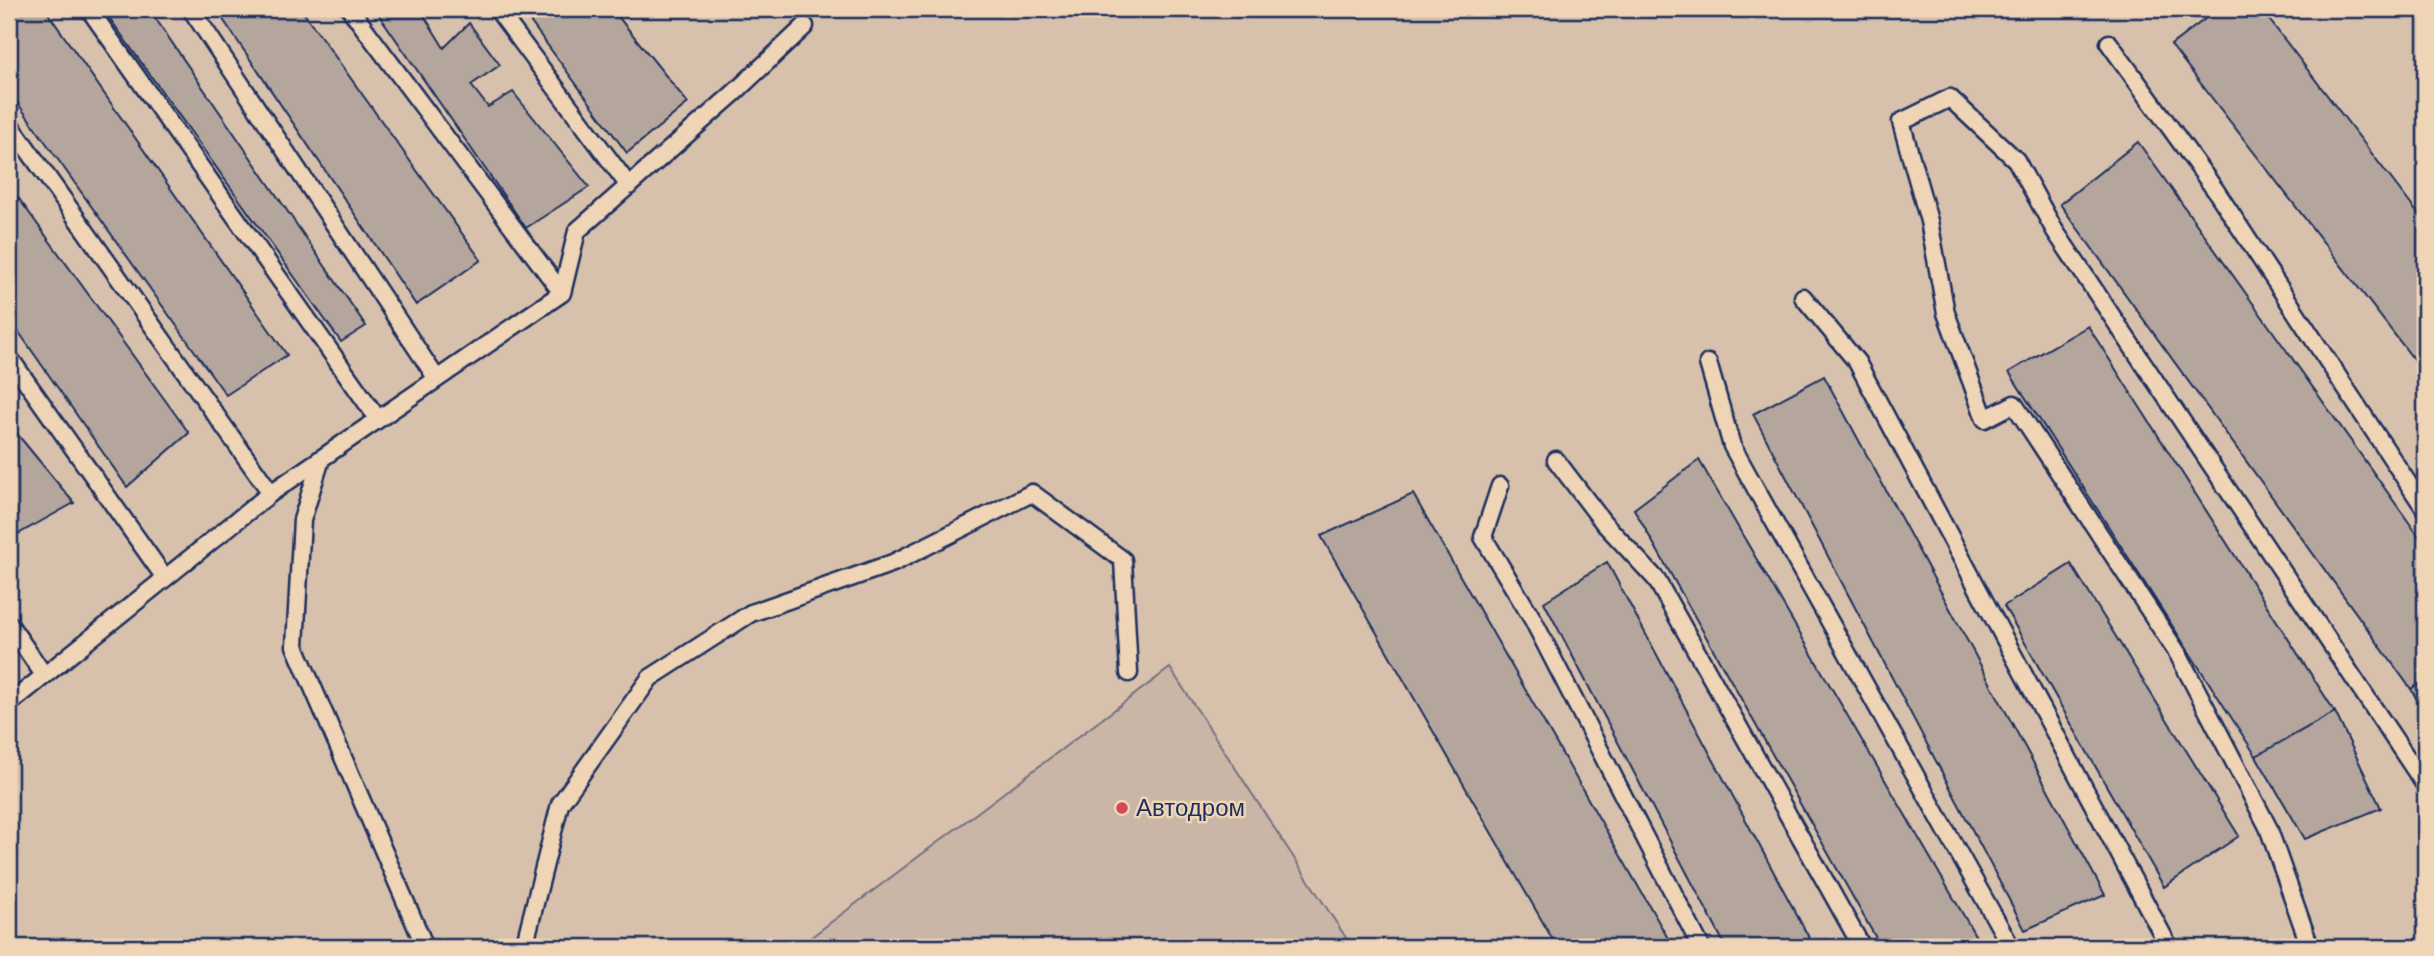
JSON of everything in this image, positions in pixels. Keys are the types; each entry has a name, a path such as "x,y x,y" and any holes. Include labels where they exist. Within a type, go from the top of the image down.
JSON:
{"lane":[{"path":"89,9 378,419"},
{"path":"191,9 437,379"},
{"path":"350,9 562,293"},
{"path":"497,9 629,186"},
{"path":"9,704 271,493 562,293 578,231 734,93 805,26"},
{"path":"2109,43 2216,191 2425,509"},
{"path":"2310,947 2268,827 2178,654 2014,404 1985,419 1946,313 1929,221 1901,122 1950,98 2016,160 2055,231 2425,785"},
{"path":"9,123 271,493"},
{"path":"1803,297 1857,362 2169,947"},
{"path":"9,357 165,578"},
{"path":"1707,363 1732,446 2011,947"},
{"path":"321,459 302,520 295,646 425,947"},
{"path":"1556,460 1603,522 1656,579 1862,947"},
{"path":"1500,486 1483,537 1532,618 1701,947"},
{"path":"524,947 560,804 650,678 751,613 893,563 1032,493 1123,560 1129,673"},
{"path":"9,624 44,676"}],"shaded area":[{"path":"9,9 2425,9 2425,947 9,947"},
{"name":"Автодром","path":"1170,668 1352,947 798,947"}],"building":[{"path":"9,9 45,9 287,355 226,395 9,91"},
{"path":"103,9 149,9 366,326 341,342"},
{"path":"216,9 301,9 481,260 416,305"},
{"path":"375,9 420,9 444,48 469,23 500,65 471,85 488,107 513,92 589,187 526,228"},
{"path":"521,9 612,9 688,103 627,153"},
{"path":"2218,9 2261,9 2425,223 2425,374 2171,45"},
{"path":"2138,142 2425,545 2425,679 2411,689 2060,204"},
{"path":"9,185 189,433 127,487 9,318"},
{"path":"2088,326 2335,712 2256,756 2009,372"},
{"path":"1824,376 2105,895 2025,930 1753,414"},
{"path":"9,424 74,503 9,539"},
{"path":"1699,460 1982,947 1881,947 1634,509"},
{"path":"1413,494 1673,947 1557,947 1321,536"},
{"path":"1607,562 1814,947 1726,947 1544,602"},
{"path":"2071,564 2239,836 2164,887 2004,606"},
{"path":"2425,679 2425,714 2411,689"},
{"path":"2335,712 2381,808 2305,839 2256,756"}],"place":[{"name":"Автодром","path":"1122,808"}]}
